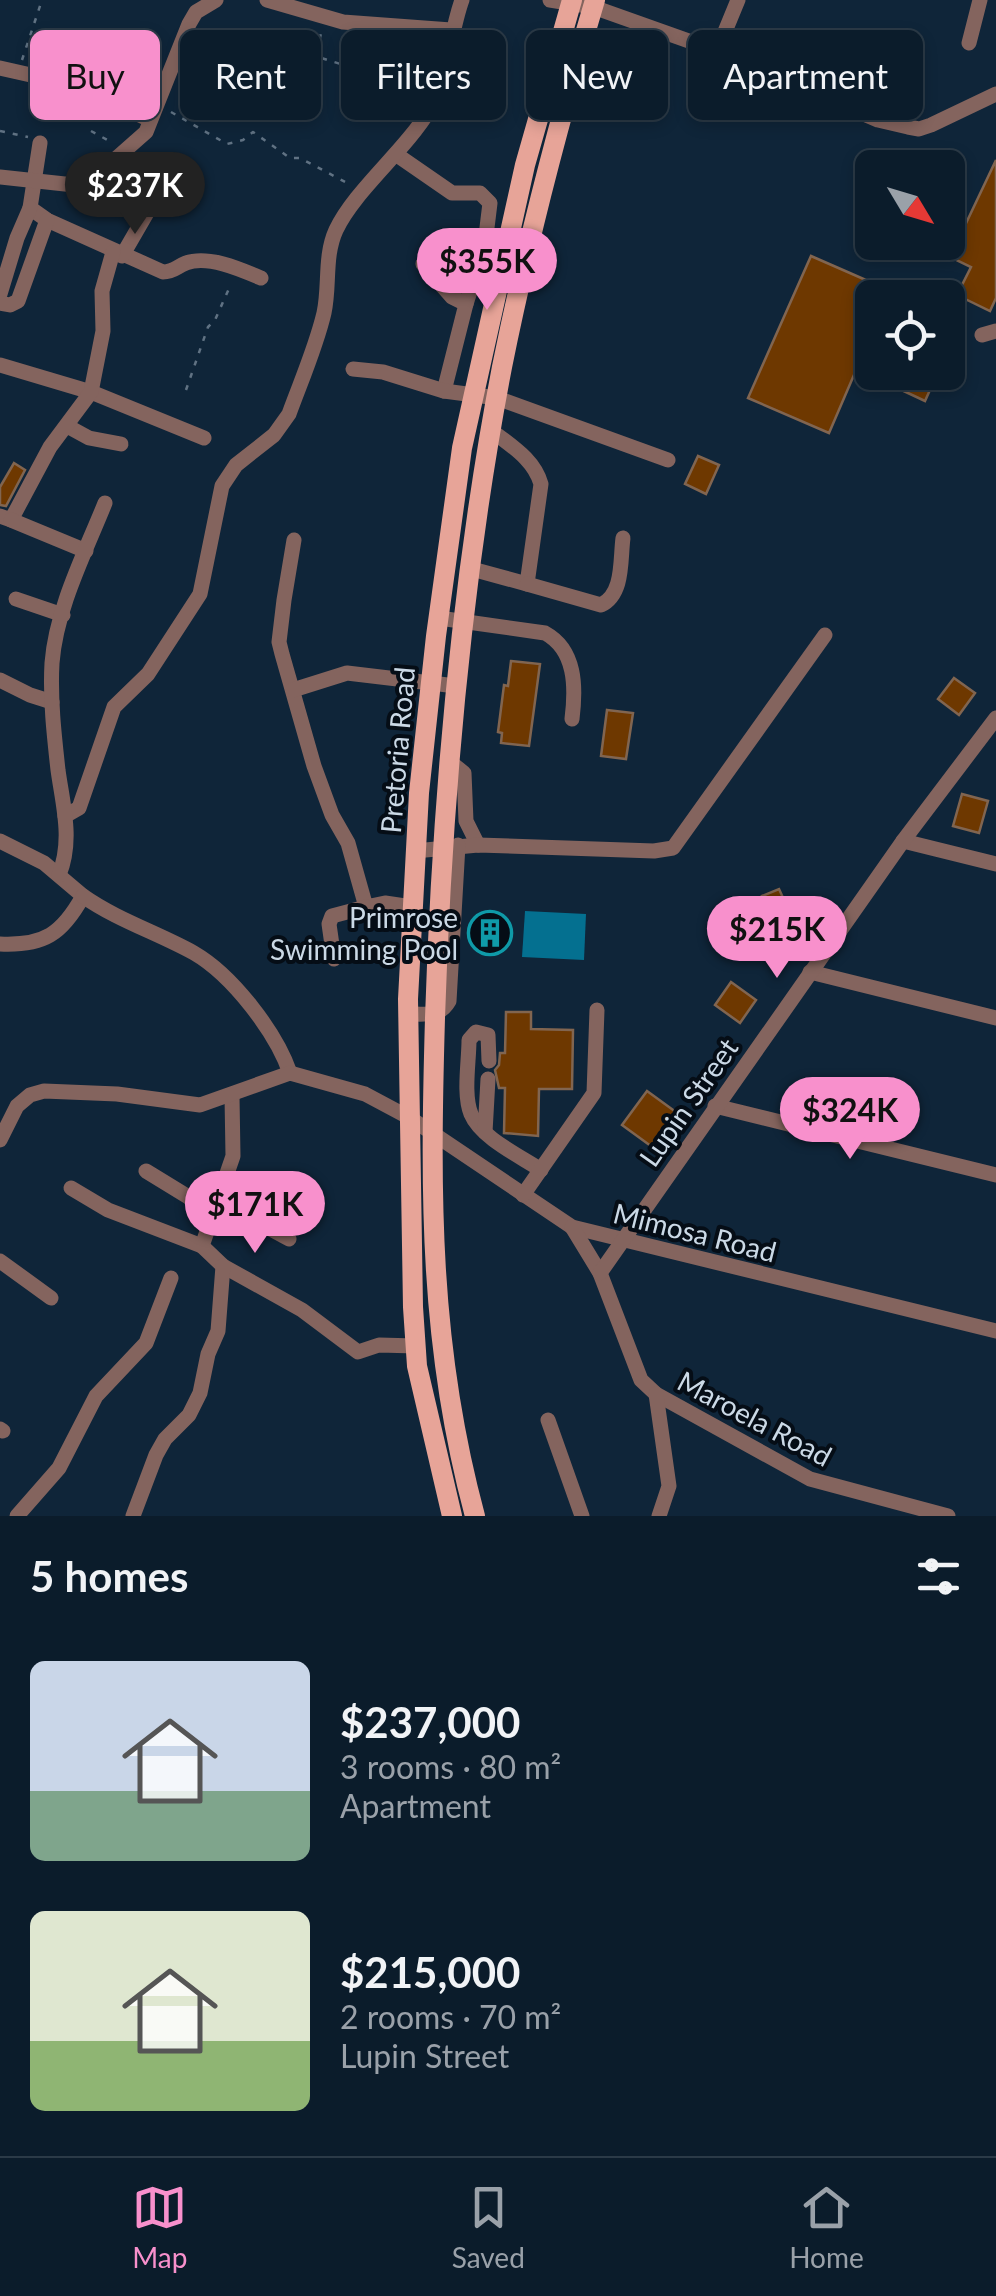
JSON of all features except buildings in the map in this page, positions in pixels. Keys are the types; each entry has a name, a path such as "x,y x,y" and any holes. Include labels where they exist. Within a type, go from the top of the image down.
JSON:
{"main road":[{"name":"Pretoria Road","path":"452,1516 432,1438 416,1346 408,1014 416,851 438,618 496,246 524,165 564,1"},
{"name":"Pretoria Road","path":"475,1516 454,1431 436,1308 431,1133 435,1014 450,846 449,761 464,621 497,398 542,196 594,3"},
{"path":"432,1438 454,1431"}],"street":[{"path":"160,100 189,24 196,12 216,0"},
{"path":"267,0 343,22 451,30 462,0"},
{"path":"726,30 738,0"},
{"path":"969,44 980,0"},
{"path":"564,1 594,3 688,40"},
{"path":"0,68 30,75"},
{"path":"887,120 919,129 996,94"},
{"path":"0,178 74,185 84,182 146,132 150,120"},
{"path":"65,816 79,808 114,707 148,674 200,594 218,496 228,475 282,427 289,414 323,317 333,239 343,218 423,120"},
{"path":"0,294 30,208 40,144"},
{"path":"397,155 452,193 480,193 491,214 496,246 466,304 444,391"},
{"path":"86,551 6,518 91,392 103,331 102,290 117,254 148,211 155,184"},
{"path":"30,208 117,254 163,272 171,273 186,263 202,262 261,278"},
{"path":"0,304 8,306 18,301 47,220"},
{"path":"424,264 452,298 466,304"},
{"path":"0,366 91,392 204,438"},
{"path":"352,369 383,372 444,391 497,398 668,460"},
{"path":"67,426 89,438 121,444"},
{"path":"491,430 530,462 541,484 527,584"},
{"path":"59,875 67,848 52,702 53,658 63,614 105,503"},
{"path":"472,569 601,605 609,601 618,586 623,538"},
{"path":"294,540 280,642 314,766 348,843 366,906"},
{"path":"16,598 63,614"},
{"path":"438,618 545,633 558,640 570,659 575,695 572,719"},
{"path":"416,851 478,845 654,851 673,848 826,635"},
{"path":"293,690 347,673 456,686"},
{"path":"0,680 30,696 52,702"},
{"name":"Lupin Street","path":"600,1274 810,972 996,718"},
{"path":"449,761 464,773 466,821 478,845"},
{"path":"904,841 996,864"},
{"path":"0,842 44,863 102,910 210,963 278,1042 290,1073 200,1105 117,1094 44,1091 30,1095 17,1106 0,1140"},
{"path":"0,944 28,944 54,934 83,896"},
{"path":"334,959 332,916 385,903 412,907"},
{"path":"810,972 996,1018"},
{"path":"524,1195 594,1093 597,1010"},
{"path":"408,1014 435,1014"},
{"path":"489,1061 488,1035 476,1032 468,1040 469,1109 474,1120 485,1132 541,1170"},
{"name":"Mimosa Road","path":"290,1073 365,1094 410,1118 572,1228 996,1331"},
{"path":"485,1132 488,1079"},
{"path":"202,1246 232,1156 232,1096"},
{"path":"715,1106 996,1175"},
{"path":"146,1172 216,1210 262,1225 289,1239"},
{"path":"71,1188 108,1210 202,1246 222,1266 302,1310 358,1352 380,1345 416,1346"},
{"path":"572,1228 600,1274 641,1380 656,1394 670,1486 660,1516"},
{"path":"0,1261 50,1298"},
{"path":"133,1516 156,1455 165,1439 189,1416 200,1392 208,1354 218,1331 222,1266"},
{"path":"17,1516 58,1468 96,1396 146,1343 171,1278"},
{"name":"Maroela Road","path":"656,1394 810,1479 948,1516"},
{"path":"548,1420 582,1516"}],"path":[{"path":"18,72 42,0"},
{"path":"321,32 324,17"},
{"path":"160,106 227,144 243,140 253,132 290,158 300,158 342,178 363,194"},
{"path":"90,130 123,153 155,184 167,190 180,184"},
{"path":"0,131 40,144"},
{"path":"186,390 208,327 215,320 238,269"}],"water":[{"path":"525,911 586,914 584,960 522,957"}],"place":[{"name":"Primrose Swimming Pool","path":"490,933"}]}
